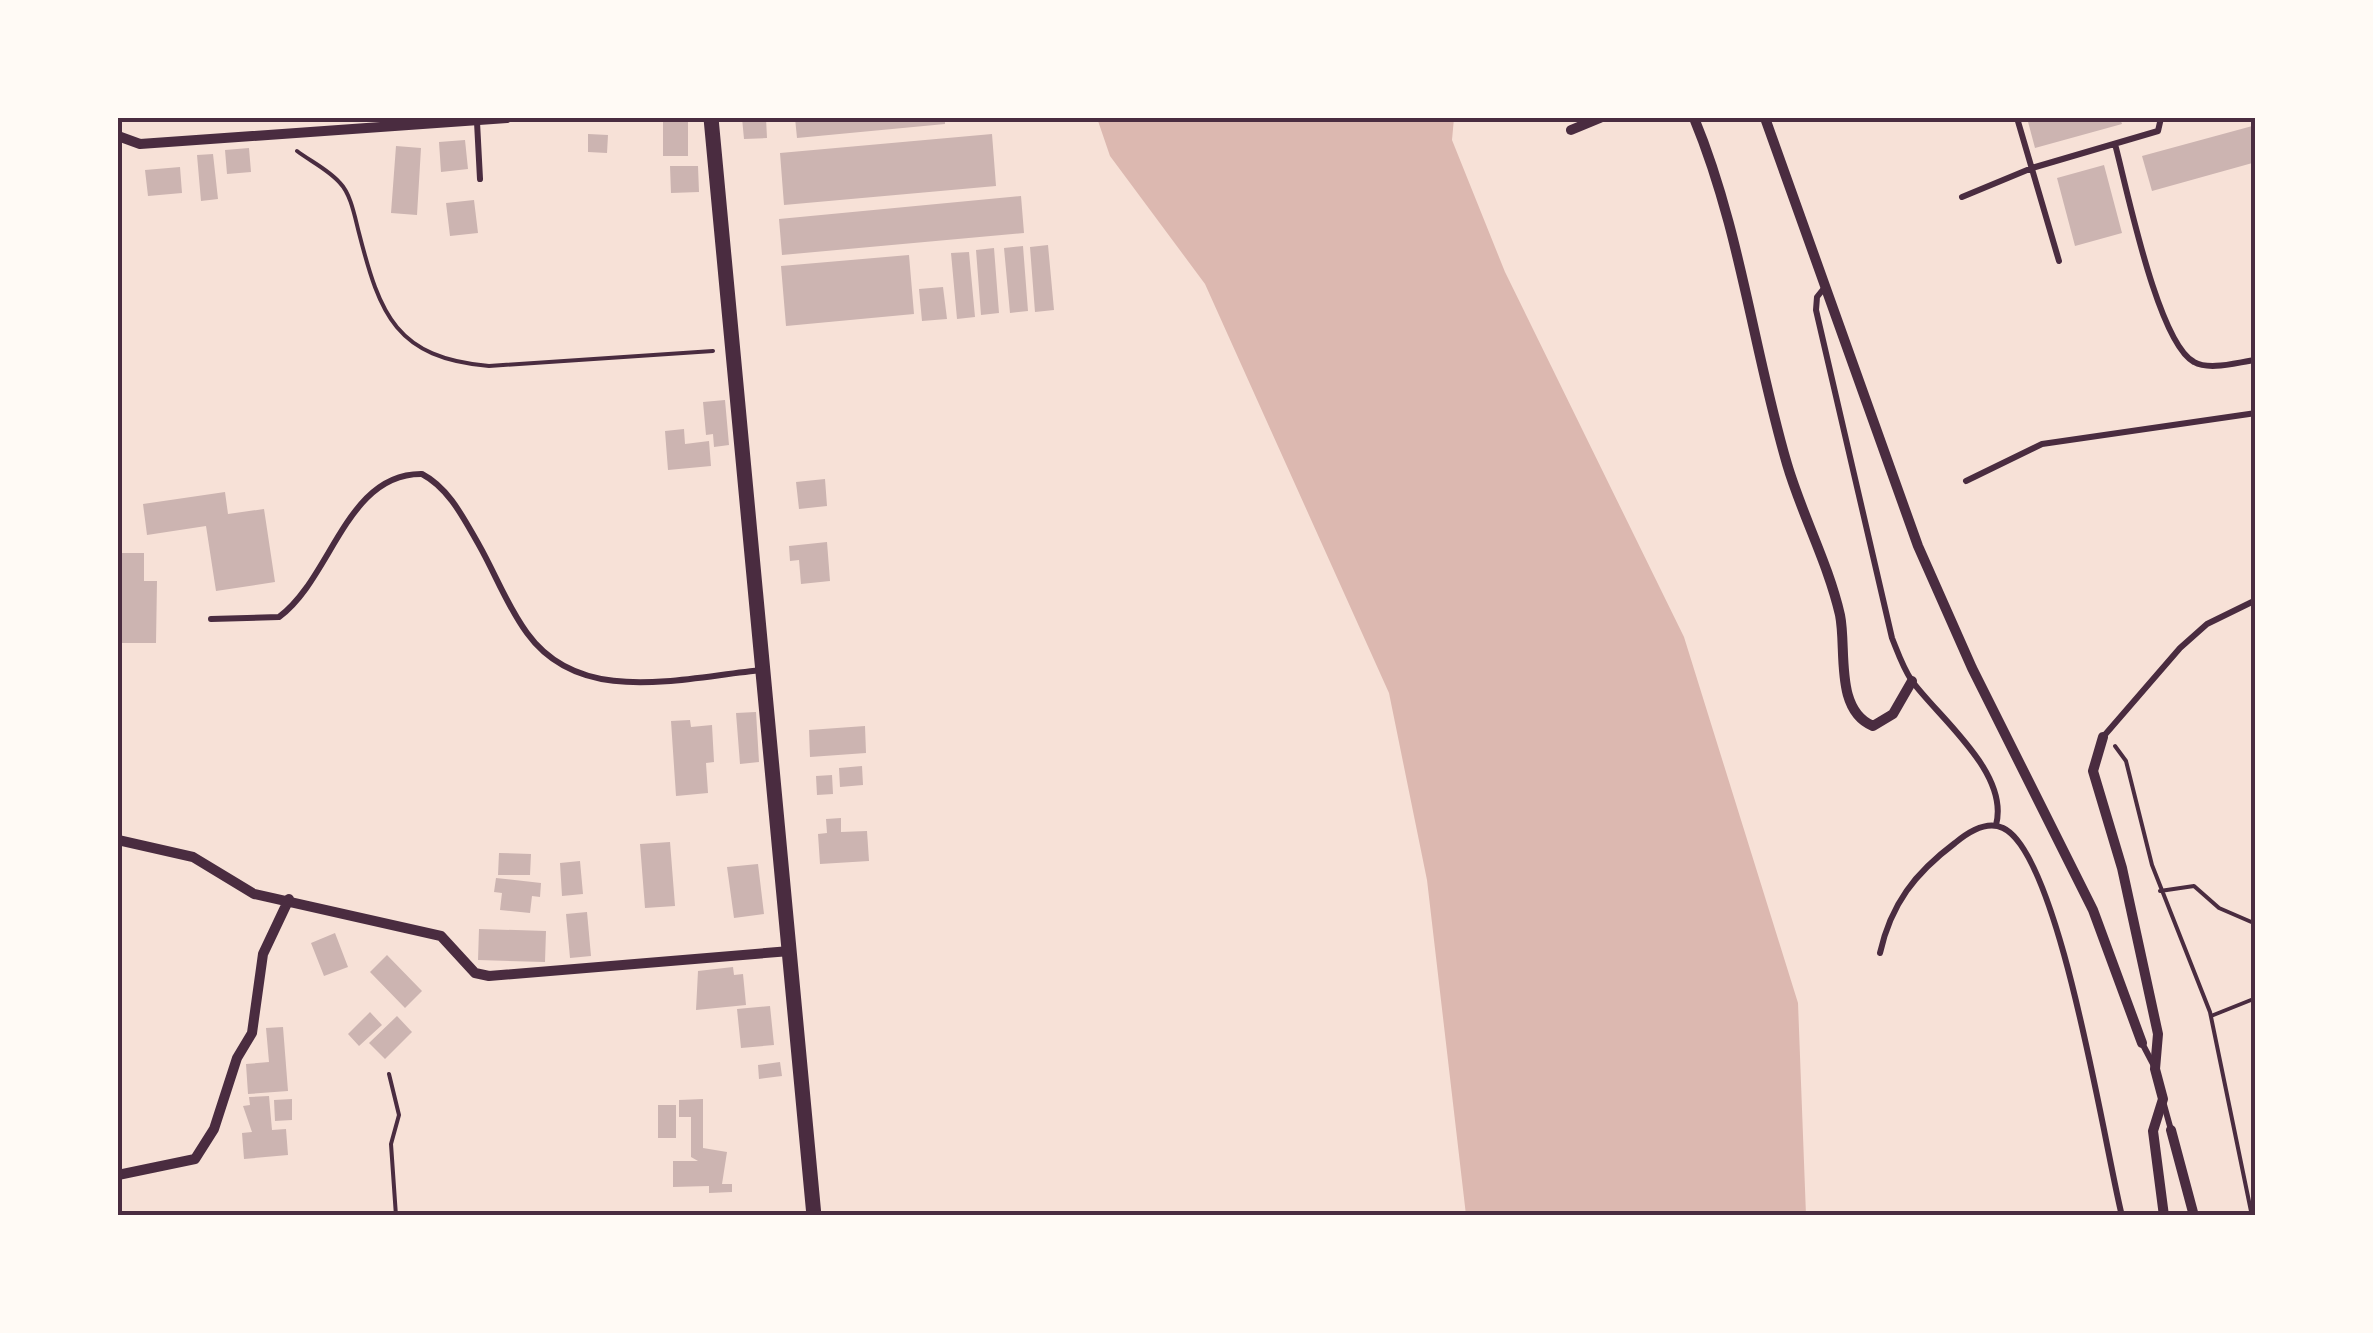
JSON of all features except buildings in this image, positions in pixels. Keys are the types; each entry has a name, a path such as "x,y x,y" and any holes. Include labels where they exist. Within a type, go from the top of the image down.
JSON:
{"street":[{"path":"118,136 140,144 507,118"},
{"path":"711,118 814,1216"},
{"path":"1570,130 1600,118"},
{"path":"1694,118 1728,210 1788,466 1839,611 1847,696 1860,718 1872,726 1894,714 1912,680"},
{"path":"1765,118 1924,559 1972,668 2093,910 2142,1043"},
{"path":"2103,737 2093,772 2122,868 2159,1055 2155,1069 2162,1099 2153,1131 2164,1216"},
{"path":"118,840 194,857 254,894 441,936 474,972 489,976 790,951"},
{"path":"118,1175 195,1159 214,1129 237,1058 252,1032 263,954 289,899"},
{"path":"2170,1130 2194,1216"}],"lane":[{"path":"2017,118 2059,261"},
{"path":"1962,197 2032,168 2158,131 2160,118"},
{"path":"477,122 480,179"},
{"path":"2114,144 2160,306 2177,350 2201,365 2256,360"},
{"path":"1826,286 1817,297 1816,310 1892,638 1912,680 1954,724 1969,748 2000,807 1996,825"},
{"path":"1966,481 2042,444 2256,413"},
{"path":"211,619 279,617 310,586 370,493 387,479 422,474 444,491 524,630 562,668 584,678 611,682 764,670"},
{"path":"2103,737 2180,648 2207,624 2256,600"},
{"path":"1880,953 1900,896 1927,865 1962,837 1996,825"},
{"path":"1996,825 2023,846 2046,901 2090,1058 2122,1216"},
{"path":"2142,1043 2155,1069"},
{"path":"2162,1099 2170,1130"}],"path":[{"path":"276,134 342,184 374,291 387,318 410,344 460,364 489,366 733,350"},
{"path":"2103,737 2126,761 2160,891 2211,1016 2252,1216"},
{"path":"2160,891 2194,886 2219,908 2256,924"},
{"path":"2211,1016 2256,998"},
{"path":"389,1074 399,1115 391,1144 396,1216"}],"shaded area":[{"path":"1097,118 1454,118 1452,140 1505,272 1684,637 1798,1003 1806,1215 1466,1215 1427,880 1389,693 1205,284 1110,156"}]}
